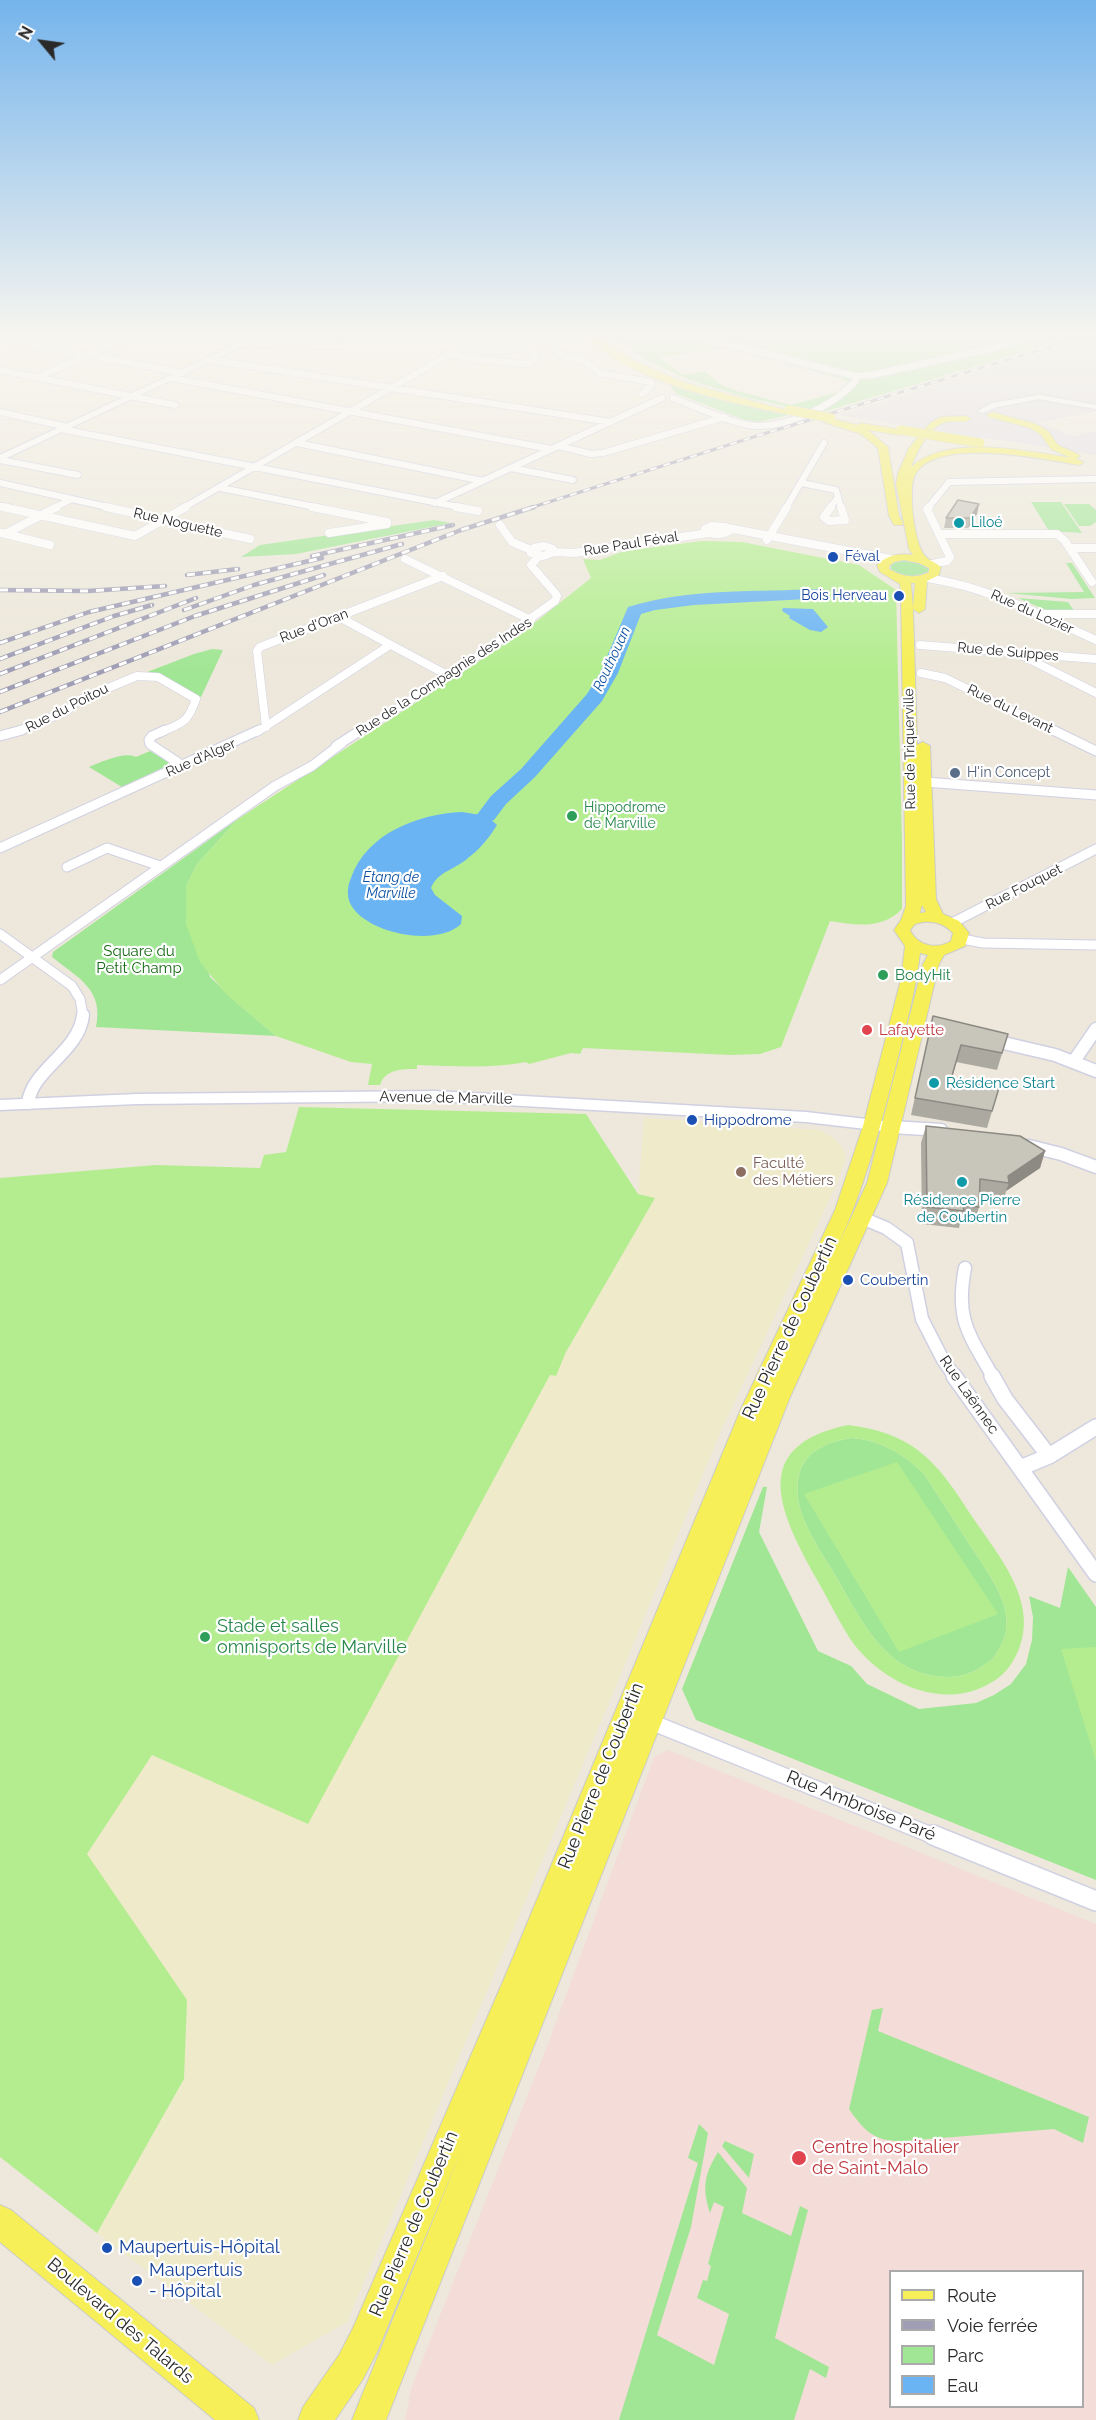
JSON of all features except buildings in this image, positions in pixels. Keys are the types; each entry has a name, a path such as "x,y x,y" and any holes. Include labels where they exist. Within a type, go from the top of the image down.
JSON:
{"main road":[{"path":"0,459 29,445"},
{"path":"882,445 894,516 903,547 891,561 888,573 901,578 926,573"},
{"path":"898,524 900,516 897,484 905,456 913,445"},
{"name":"Rue de Triquerville","path":"917,445 903,473 901,484 915,549 926,573 920,645 928,899 945,920 961,933 962,939"},
{"path":"984,445 1086,461"},
{"path":"986,445 1086,461"},
{"path":"1005,447 1033,445"},
{"path":"1053,445 1061,451 1086,461"},
{"path":"907,508 908,485 912,470 927,459 939,455 985,450 1086,461"},
{"path":"891,561 926,573"},
{"name":"Rue de Triquerville","path":"901,578 906,584 914,906 909,921 902,930 907,940 913,945"},
{"path":"909,921 922,917 945,920"},
{"path":"882,1126 913,945 938,951 955,947 962,939"},
{"path":"882,1126 923,1024 931,964 938,951"},
{"name":"Rue Pierre de Coubertin","path":"321,2420 365,2340 514,1989 638,1716 779,1396 878,1184 882,1126"},
{"name":"Rue Pierre de Coubertin","path":"369,2420 638,1716 752,1409 882,1126"},
{"name":"Boulevard des Talards","path":"0,2221 242,2420"}],"street":[{"path":"147,445 478,511"},
{"path":"0,506 131,537 142,534 294,445"},
{"path":"306,445 483,481"},
{"path":"529,445 551,449"},
{"path":"435,503 559,446 591,454 631,445"},
{"path":"823,445 769,538 867,560 891,561"},
{"path":"0,459 78,476"},
{"path":"511,468 573,480"},
{"path":"926,573 950,557 927,509 947,483 951,481 1096,479"},
{"name":"Rue Noguette","path":"0,483 250,539"},
{"path":"802,483 831,487 839,496"},
{"path":"221,488 387,524 328,533"},
{"path":"3,533 72,499"},
{"path":"500,525 503,533 515,545 531,550 547,547 553,549 554,552 547,556 539,556 532,554 531,550"},
{"name":"Rue Paul Féval","path":"554,552 574,552 708,532 705,529 712,526 769,538"},
{"path":"3,533 50,545"},
{"path":"939,534 1051,533 1062,537 1092,582"},
{"path":"1070,548 1096,548"},
{"name":"Rue de la Compagnie des Indes","path":"0,980 275,786 312,766 342,743 531,620 555,601 557,596 531,565 539,556"},
{"path":"405,559 531,620"},
{"name":"Rue du Lozier","path":"926,573 939,583 964,584"},
{"name":"Rue du Lozier","path":"926,573 964,584 1096,640"},
{"name":"Rue du Lozier","path":"926,573 964,584"},
{"name":"Rue d'Oran","path":"266,727 257,651 266,644 443,576"},
{"path":"1037,614 1096,614"},
{"path":"339,617 448,676"},
{"name":"Rue d'Alger","path":"0,848 266,727 390,645"},
{"name":"Rue de Suippes","path":"920,645 1096,659"},
{"path":"1015,652 1030,663 1096,693"},
{"name":"Rue du Levant","path":"921,673 945,678 1096,751"},
{"name":"Rue du Poitou","path":"0,736 37,725 67,711 77,701 129,678 149,675 174,684 194,697 197,702 185,722 152,736 150,744 183,766"},
{"path":"924,782 1096,795"},
{"path":"67,867 107,848 160,866"},
{"name":"Rue Fouquet","path":"945,920 1096,849"},
{"path":"0,934 72,986 81,997 85,1010 83,1024 74,1039 32,1090 28,1103"},
{"path":"962,939 983,943 1096,945"},
{"path":"1074,1061 1096,1029"},
{"path":"985,1039 1074,1061 1096,1071"},
{"name":"Avenue de Marville","path":"0,1105 199,1097 435,1096 806,1117 882,1126"},
{"path":"882,1126 957,1131"},
{"path":"1021,1144 1061,1154 1096,1167"},
{"name":"Rue Laënnec","path":"862,1218 886,1228 907,1243 922,1319 932,1341 943,1360 1096,1575"},
{"path":"965,1268 960,1293 961,1313 970,1336 1005,1399 1049,1456"},
{"path":"1020,1468 1049,1456 1096,1427"},
{"name":"Rue Ambroise Paré","path":"638,1716 1096,1901"}],"shaded area":[{"path":"1031,445 1096,445 1096,455"},
{"path":"644,1118 820,1130 835,1139 844,1150 845,1161 837,1183 720,1433 616,1686 347,2322 272,2365 97,2233 184,2079 87,1854 152,1754 550,1374 555,1376 566,1352 655,1198 638,1194"},
{"name":"Centre hospitalier de Saint-Malo","path":"668,1750 1096,1924 1096,2420 405,2420 412,2386 548,2044 654,1757"}],"green space":[{"path":"1031,502 1061,502 1082,533 1049,531"},
{"path":"1064,504 1089,504 1096,510 1096,522 1090,526 1079,526"},
{"path":"434,520 451,523 296,554 241,557 260,545"},
{"name":"Hippodrome de Marville","path":"702,541 742,542 859,565 896,590 902,909 894,916 877,923 830,921 781,1047 760,1054 731,1055 583,1048 580,1054 571,1053 529,1064 526,1062 485,1066 417,1065 417,1069 390,1073 380,1085 368,1085 372,1064 351,1062 276,1036 226,994 200,962 186,924 186,886 197,864 238,819 537,621 591,578 583,559 600,560 624,551"},
{"path":"903,560 916,561 929,567 930,570 921,575 910,576 891,569 891,564"},
{"path":"1066,563 1072,563 1095,598 1072,599 1006,593 1084,592"},
{"path":"1018,598 1068,602 1075,612 1050,612"},
{"path":"212,649 223,650 201,697 162,675 142,674 194,654"},
{"path":"150,751 168,762 167,766 122,787 89,767 113,758 126,755 136,757"},
{"name":"Square du Petit Champ","path":"238,819 197,864 186,886 210,977 276,1036 96,1027 96,1003 92,994 79,978 52,957 53,952"},
{"name":"Stade et salles omnisports de Marville","path":"299,1107 586,1114 638,1194 655,1198 566,1352 556,1376 550,1375 308,1824 152,1755 87,1854 187,2000 184,2079 97,2233 0,2157 0,1178 156,1165 260,1168 264,1155 286,1152"},
{"path":"848,1425 881,1432 897,1438 922,1453 946,1479 1004,1563 1020,1596 1024,1631 1013,1661 1002,1675 987,1685 968,1692 949,1695 929,1693 892,1678 875,1666 849,1637 803,1554 784,1507 781,1485 784,1466 795,1449 816,1435","holes":["851,1438 862,1439 891,1449 924,1474 999,1592 1007,1621 1005,1635 992,1659 975,1671 951,1677 936,1676 917,1671 901,1663 887,1652 864,1624 807,1527 798,1501 797,1488 802,1466 812,1453 826,1445"]},
{"path":"851,1438 862,1439 891,1449 924,1474 999,1592 1007,1621 1005,1635 992,1659 975,1671 951,1677 936,1676 917,1671 901,1663 887,1652 864,1624 807,1527 798,1501 797,1488 802,1466 812,1453 826,1445"},
{"path":"897,1462 998,1614 899,1652 804,1494"},
{"path":"763,1487 767,1487 759,1532 818,1651 851,1666 867,1684 919,1709 976,1703 1011,1684 1026,1664 1032,1640 1033,1617 1029,1596 1060,1608 1068,1567 1096,1607 1096,1880 696,1720 682,1689"},
{"path":"1096,1647 1096,1761 1061,1649"},
{"path":"883,2008 878,2031 1089,2117 1083,2143 1054,2129 904,2141 885,2140 872,2134 860,2124 849,2109 872,2010"},
{"path":"699,2124 708,2133 691,2227 657,2335 714,2365 729,2314 697,2298 703,2280 707,2281 711,2266 708,2264 724,2207 714,2202 710,2213 705,2189 707,2175 718,2152 747,2188 742,2213 791,2236 800,2206 808,2210 775,2338 829,2367 826,2378 810,2369 794,2420 619,2420 698,2163 688,2158"},
{"path":"725,2141 754,2154 749,2178 722,2146"}],"water":[{"path":"783,608 813,609 828,627 821,632 810,630 789,618 790,616 782,611"},
{"name":"Étang de Marville","path":"462,812 487,816 497,825 476,851 463,862 442,874 431,888 435,895 462,916 461,924 437,935 405,934 374,925 353,908 348,897 349,885 359,862 369,849 396,829 412,822"}],"waterway":[{"name":"Routhouan","path":"487,816 498,800 528,773 595,697 609,673 634,611 653,605 694,600 820,594"}],"railway":[{"path":"530,508 728,445"},
{"path":"0,712 461,530 534,507"},
{"path":"312,556 453,525"},
{"path":"184,610 254,585 402,544"},
{"path":"0,643 89,612 322,558"},
{"path":"187,575 238,569"},
{"path":"0,692 195,616 324,575"},
{"path":"0,590 88,591 165,586"},
{"path":"0,674 196,598"},
{"path":"0,659 114,616 152,605"}],"place":[{"name":"Liloé","path":"959,523"},
{"name":"Féval","path":"833,557"},
{"name":"Bois Herveau","path":"899,596"},
{"name":"H'in Concept","path":"955,773"},
{"name":"Hippodrome de Marville","path":"572,816"},
{"name":"BodyHit","path":"883,975"},
{"name":"Lafayette","path":"867,1030"},
{"name":"Résidence Start","path":"934,1083"},
{"name":"Hippodrome","path":"692,1120"},
{"name":"Faculté des Métiers","path":"741,1172"},
{"name":"Résidence Pierre de Coubertin","path":"962,1182"},
{"name":"Coubertin","path":"848,1280"},
{"name":"Stade et salles omnisports de Marville","path":"205,1637"},
{"name":"Centre hospitalier de Saint-Malo","path":"799,2158"},
{"name":"Maupertuis-Hôpital","path":"107,2248"},
{"name":"Maupertuis - Hôpital","path":"137,2281"}]}
